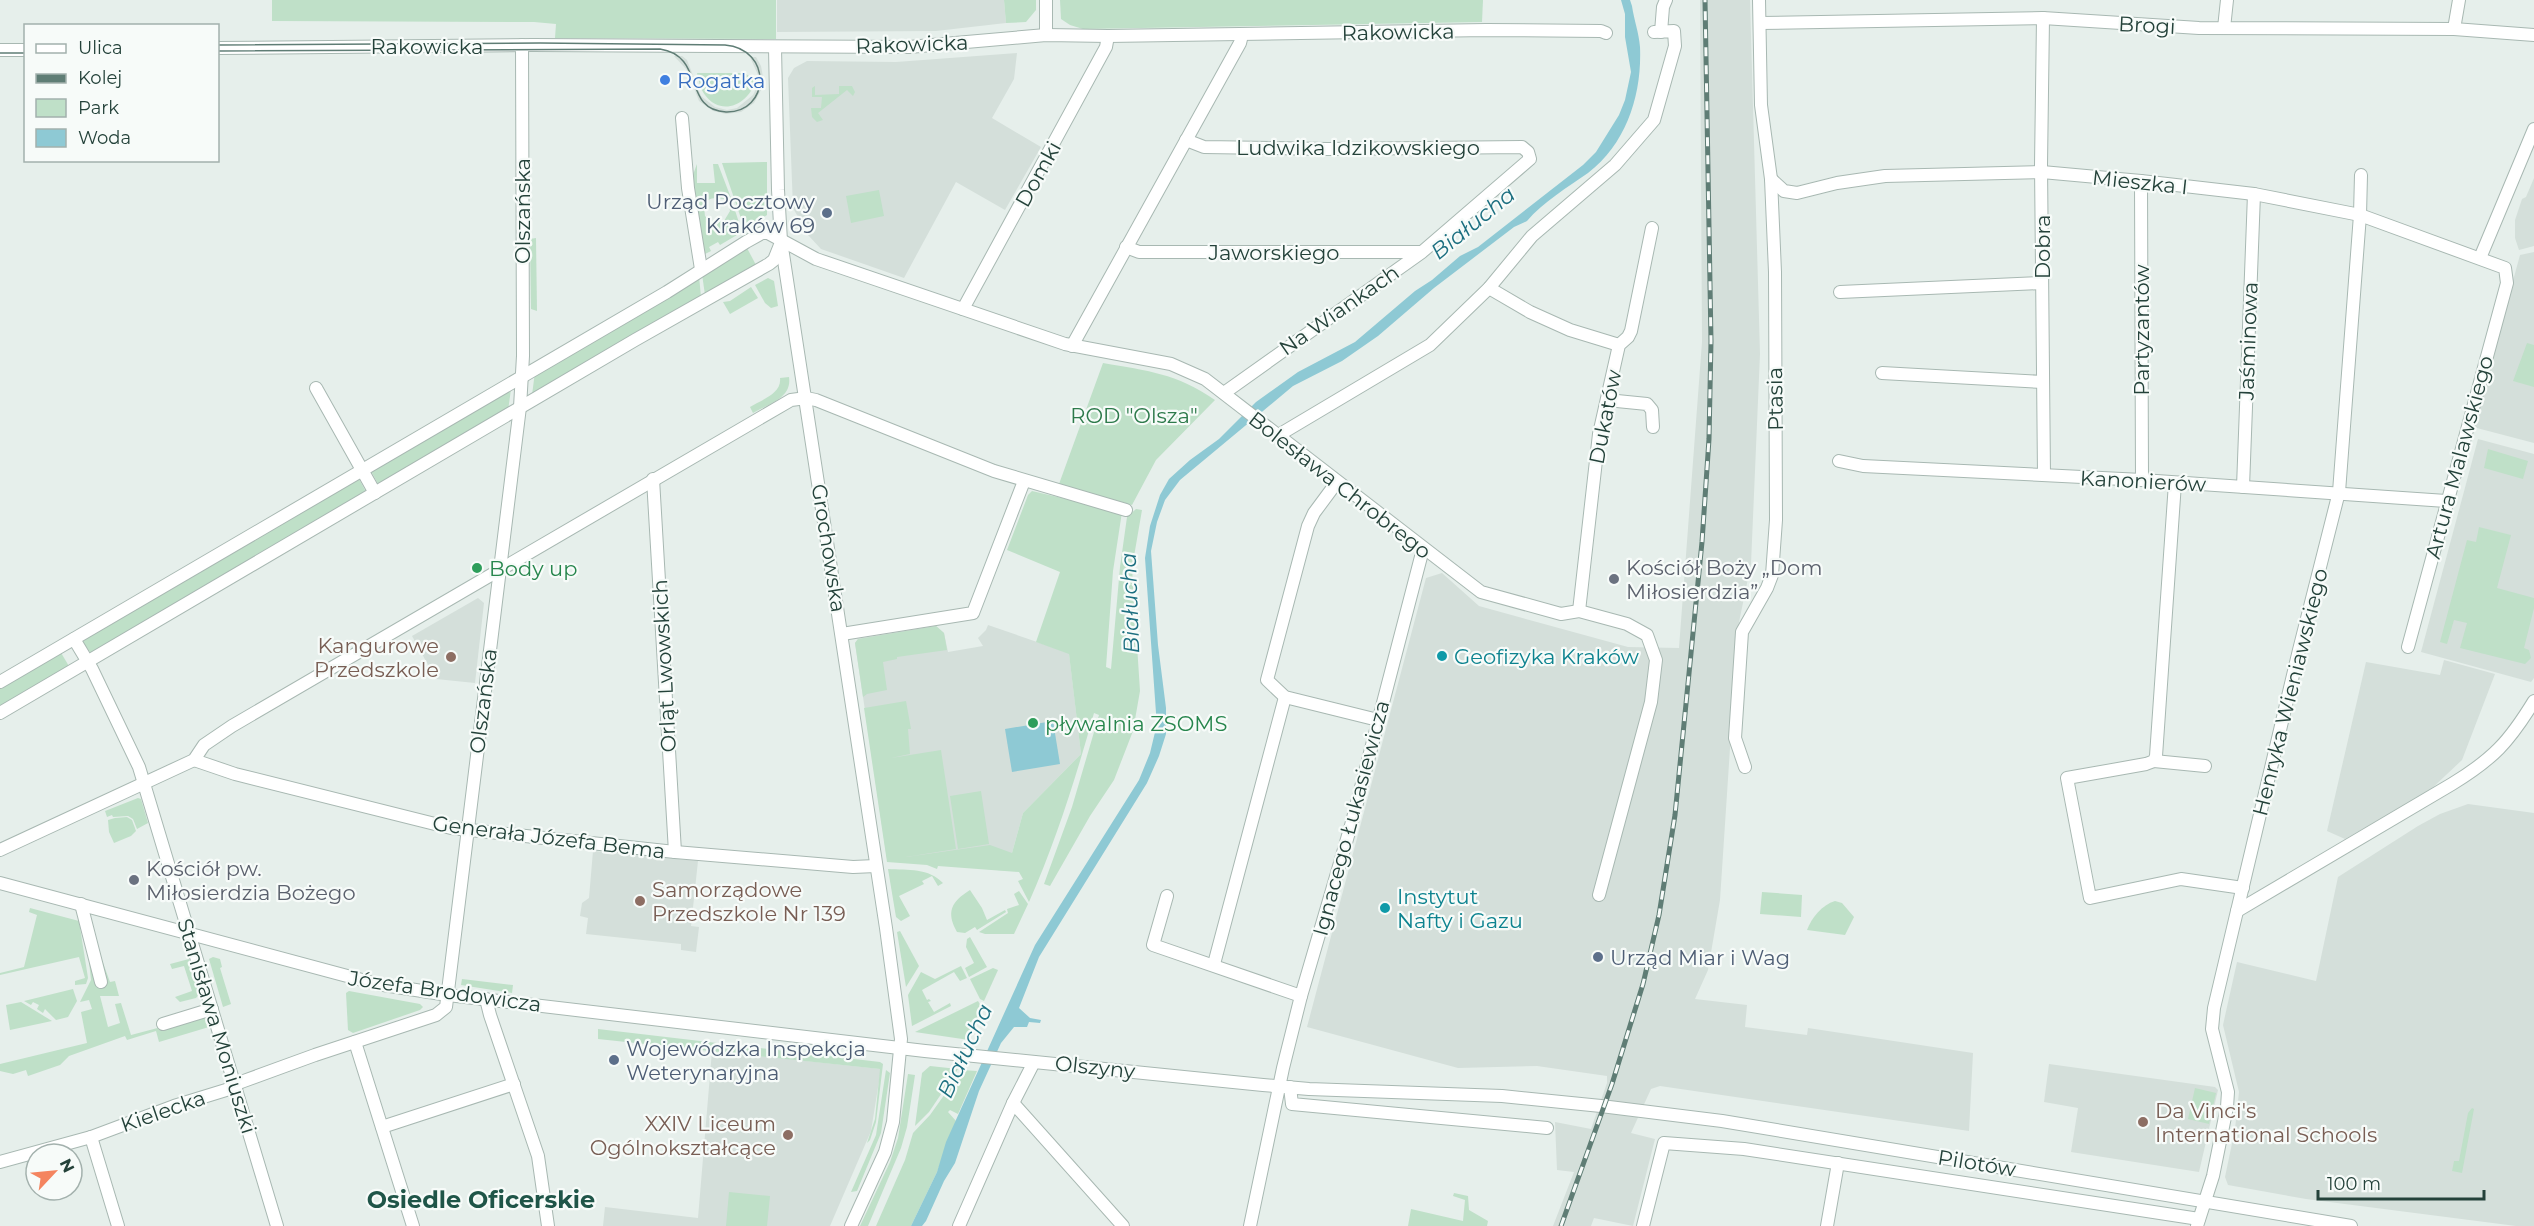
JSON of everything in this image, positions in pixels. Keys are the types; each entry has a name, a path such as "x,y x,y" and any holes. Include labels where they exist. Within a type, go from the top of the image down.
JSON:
{"street":[{"path":"1046,0 1046,35"},
{"path":"1273,432 1430,345 1489,288 1532,236 1565,206 1598,181 1654,120 1675,46 1663,32 1663,7 1666,0"},
{"name":"Ptasia","path":"1745,767 1735,738 1742,632 1767,588 1772,574 1776,541 1775,272 1771,179 1761,105 1760,0"},
{"path":"2224,28 2227,0"},
{"path":"2454,29 2459,0"},
{"name":"Brogi","path":"1760,23 2043,18 2224,28 2454,29 2534,35"},
{"name":"Dobra","path":"2043,18 2044,476"},
{"name":"Rakowicka","path":"219,48 522,45 775,48 922,46 1046,35 1242,35 1486,30 1601,31 1606,33"},
{"path":"1072,346 1240,43 1242,35"},
{"name":"Domki","path":"963,309 1101,57 1108,36"},
{"name":"Olszańska","path":"447,995 520,407 522,376 522,45"},
{"name":"Grochowska","path":"775,48 781,241 842,634 901,1047 889,1141 851,1226"},
{"path":"0,50 24,50"},
{"path":"0,682 667,292 701,269 688,188 682,118"},
{"path":"2480,258 2534,129"},
{"name":"Ludwika Idzikowskiego","path":"1186,141 1204,147 1328,149 1522,147 1528,153"},
{"name":"Na Wiankach","path":"1227,396 1422,252 1530,159 1528,153"},
{"name":"Mieszka I","path":"1771,179 1777,187 1797,193 1837,183 1885,176 2042,172 2254,194 2360,214 2505,268"},
{"name":"Henryka Wieniawskiego","path":"2198,1222 2213,1176 2228,1107 2228,1092 2217,1055 2212,1022 2299,650 2339,492 2361,175"},
{"name":"Partyzantów","path":"2141,181 2142,480"},
{"name":"Jaśminowa","path":"2243,487 2254,194"},
{"name":"Dukatów","path":"1579,611 1599,434 1620,345 1631,331 1652,228"},
{"name":"Bolesława Chrobrego","path":"701,269 762,233 768,233 816,259 1072,346 1171,364 1197,374 1481,592 1561,614 1579,611 1638,629 1647,635 1656,660 1651,702 1599,895"},
{"path":"0,713 686,310 769,264 774,260 781,241"},
{"name":"Jaworskiego","path":"1126,247 1139,252 1422,252"},
{"name":"Artura Malawskiego","path":"2408,647 2507,283 2505,268"},
{"path":"1840,292 2042,283"},
{"path":"1489,288 1530,312 1570,330 1620,345"},
{"path":"1882,373 2043,382"},
{"path":"316,388 375,493"},
{"path":"0,850 194,760 204,746 218,735 782,404 806,398 1024,481 1126,510"},
{"path":"1607,399 1647,404 1652,410 1653,427"},
{"name":"Kanonierów","path":"1839,461 1863,466 2142,480 2446,501"},
{"name":"Orląt Lwowskich","path":"653,479 675,852"},
{"path":"842,634 973,613 1024,481"},
{"path":"1337,482 1314,513 1308,526 1267,680 1286,697 1378,720"},
{"path":"2154,760 2158,751 2175,483"},
{"name":"Ignacego Łukasiewicza","path":"1250,1226 1284,1087 1301,996 1352,822 1423,549"},
{"name":"Stanisława Moniuszki","path":"74,639 138,763 277,1226"},
{"path":"1214,964 1286,697"},
{"path":"2237,911 2468,774 2498,752 2508,741 2534,701"},
{"name":"Generała Józefa Bema","path":"194,760 268,783 467,830 675,852 853,867 876,866"},
{"path":"2205,766 2154,760 2135,766 2067,778 2090,898 2181,879 2197,879 2243,888"},
{"name":"Józefa Brodowicza","path":"0,883 377,984 447,995 901,1047"},
{"path":"1167,896 1153,945 1214,964 1301,996"},
{"path":"81,904 101,982"},
{"name":"Kielecka","path":"0,1162 91,1137 355,1042 436,1016 446,1007 447,995"},
{"path":"486,999 538,1156 548,1226"},
{"path":"163,1024 212,1010"},
{"path":"355,1042 413,1226"},
{"name":"Olszyny","path":"901,1047 1284,1087 1502,1096 1601,1106"},
{"path":"959,1226 1029,1061"},
{"path":"382,1127 514,1084"},
{"path":"1284,1087 1292,1104 1547,1128"},
{"path":"1012,1102 1124,1226"},
{"name":"Pilotów","path":"1601,1106 1722,1121 2351,1226"},
{"path":"91,1137 118,1226"},
{"name":"Pilotów","path":"1643,1226 1664,1143 1744,1149 2198,1222"},
{"path":"1827,1226 1838,1164"}],"shaded area":[{"path":"777,0 1004,0 1006,23 936,31 777,32"},
{"path":"1700,0 1750,0 1760,354 1751,564 1738,627 1720,900 1708,970 1695,999 1747,1005 1745,1027 1807,1035 1808,1028 1973,1053 1969,1131 1660,1086 1651,1089 1631,1133 1655,1139 1633,1226 1594,1218 1591,1226 1553,1226 1574,1172 1557,1170 1555,1122 1591,1129 1607,1083 1607,1076 1537,1066 1458,1068 1307,1027 1426,578 1442,573 1479,606 1628,647 1679,648 1702,342"},
{"path":"1017,53 1014,79 992,118 1041,147 1005,210 956,182 904,278 821,249 808,235 793,208 788,78 794,68 807,61 896,62"},
{"path":"674,56 682,56 687,60 701,96 715,107 727,110 737,108 753,95 757,87 758,75 750,57 756,57 761,66 763,77 761,90 754,103 741,112 726,114 713,111 699,101 687,70"},
{"path":"2534,178 2534,246 2519,250 2515,238 2515,220 2522,199 2526,197"},
{"path":"2534,252 2534,443 2473,427 2520,255"},
{"path":"2478,439 2534,454 2534,678 2531,682 2421,652"},
{"name":"Kangurowe Przedszkole","path":"478,598 484,603 475,683 436,679 412,636"},
{"path":"988,625 1069,653 1081,754 1023,813 1007,871 887,859 855,643 858,639 936,626 944,633 948,652 983,646 978,638"},
{"path":"2444,660 2495,674 2462,760 2429,791 2345,839 2327,831 2366,662 2440,675"},
{"path":"2468,804 2534,813 2534,1226 2516,1226 2306,1199 2228,1185 2225,1177 2235,1129 2239,1092 2223,1025 2237,962 2316,981 2338,877 2418,826 2440,814"},
{"name":"Samorządowe Przedszkole Nr 139","path":"593,851 698,861 691,926 699,927 696,952 681,950 681,944 586,934 588,918 580,916 582,903 589,898"},
{"name":"XXIV Liceum Ogólnokształcące","path":"712,1051 881,1069 871,1131 830,1226 603,1226 605,1207 698,1218"},
{"name":"Da Vinci's International Schools","path":"2049,1064 2215,1087 2218,1090 2199,1172 2071,1152 2078,1108 2044,1102"}],"green space":[{"path":"272,0 776,0 776,39 555,38 556,24 534,22 272,21"},
{"path":"1004,0 1036,0 1036,10 1026,22 1006,23"},
{"path":"1060,0 1483,0 1482,22 1083,29 1061,19"},
{"path":"697,73 745,73 755,81 752,89 741,101 734,105 719,106 703,93"},
{"path":"815,86 815,95 839,94 839,86 852,86 855,92 853,96 847,90 818,113 823,120 817,122 812,117 811,108 821,108 822,97 812,97 812,88"},
{"path":"767,162 767,215 745,230 722,163"},
{"path":"697,164 697,183 715,183 713,164 718,164 731,198 712,199 706,202 705,216 711,222 724,221 730,211 728,203 732,201 742,232 720,245 718,242 709,247 711,251 701,256 695,212 697,201 691,188"},
{"path":"879,190 884,216 851,223 846,196"},
{"path":"536,238 537,311 531,309 530,239"},
{"path":"747,248 756,265 705,295 702,274"},
{"path":"699,276 701,297 532,395 535,372"},
{"path":"768,278 774,281 778,306 771,308 765,303 755,285"},
{"path":"751,287 758,298 730,314 723,302 730,301"},
{"path":"2527,343 2534,345 2534,387 2513,381"},
{"name":"ROD \"Olsza\"","path":"1103,363 1161,374 1187,384 1215,400 1156,460 1132,505 1059,484"},
{"path":"789,377 787,390 783,395 753,413 750,407 774,392 780,384 780,378"},
{"path":"511,389 508,411 378,484 371,471"},
{"path":"2488,449 2528,461 2523,479 2484,468"},
{"path":"359,479 366,492 91,653 82,642 82,639"},
{"path":"1032,491 1122,512 1113,571 1106,667 1111,669 1127,517 1136,509 1142,510 1132,568 1140,691 1133,731 1114,780 1090,816 1050,886 1044,884 1072,807 1099,715 1094,713 1065,809 1029,902 1018,881 1023,879 1019,872 938,866 937,869 927,865 887,862 864,708 906,701 911,729 908,729 910,754 891,758 941,750 956,849 906,857 990,845 1012,853 1023,813 1081,754 1069,654 1036,642 1060,572 1007,550 1028,495"},
{"path":"2479,527 2511,535 2497,588 2534,598 2534,608 2524,648 2529,650 2531,658 2525,664 2460,648 2467,623 2454,620 2447,644 2440,642 2467,540 2476,542"},
{"path":"936,626 944,633 947,650 897,657 897,659 883,662 887,690 863,697 855,643 858,639"},
{"path":"60,651 70,668 0,709 0,686"},
{"path":"981,791 989,844 958,849 950,796"},
{"path":"138,798 141,799 148,823 137,829 133,819 128,816 107,817 105,811"},
{"path":"127,817 132,820 136,831 131,836 114,843 109,832 108,820"},
{"path":"888,869 925,872 937,878 943,883 938,886 932,876 922,881 924,884 899,896 910,916 901,921 896,917"},
{"path":"970,890 987,920 1005,910 1006,912 977,930 975,927 965,933 957,932 952,919 952,908 958,899"},
{"path":"1019,891 1028,904 1014,934 979,932 1008,913 1007,909 1019,905 1014,894"},
{"path":"1762,892 1802,895 1801,917 1760,914"},
{"path":"1835,901 1842,903 1854,917 1845,935 1807,930 1818,912"},
{"path":"30,908 79,921 88,978 86,984 75,985 75,981 85,978 79,957 0,975 0,973 24,967 37,915 29,912"},
{"path":"900,931 919,966 906,987 897,932"},
{"path":"970,937 987,967 969,977 965,968 974,963 966,947 967,939"},
{"path":"98,949 110,982 115,981 119,996 100,996 108,1027 120,1023 115,1004 121,1003 131,1035 203,1016 207,1018 209,1027 159,1042 156,1031 127,1040 125,1036 69,1056 60,1065 28,1076 26,1070 13,1074 0,1071 0,1064 87,1043 81,1012 92,1009 89,1000 80,1002 91,980 88,952"},
{"path":"213,957 220,959 222,967 220,968 231,1004 223,1007 209,959"},
{"path":"189,959 200,993 196,998 180,1002 175,997 192,991 184,966 172,969 170,964"},
{"path":"961,966 967,978 960,981 954,972 922,990 927,1000 931,1001 928,1002 934,1012 950,1003 951,1006 912,1026 908,995 921,972 935,979"},
{"path":"993,968 998,970 984,1001 980,999 970,979"},
{"path":"462,979 513,985 512,993 461,985"},
{"path":"73,989 77,1001 68,1017 56,1020 45,1009 43,1013 37,1009 39,1005 33,1002 31,1005 24,1001"},
{"path":"349,991 420,1004 423,1007 353,1033 348,1030 346,993"},
{"path":"978,1001 982,1008 969,1040 915,1032"},
{"path":"21,1002 52,1021 10,1030 6,1005"},
{"path":"598,1029 880,1062 883,1064 876,1122 870,1140 867,1143 875,1119 880,1069 598,1039"},
{"path":"930,1066 958,1069 929,1112 915,1126 922,1073"},
{"path":"886,1070 890,1073 881,1133 857,1191 851,1192 876,1135"},
{"path":"962,1070 977,1071 958,1114 950,1110 948,1112 956,1121 937,1172 911,1226 876,1226 905,1160 913,1133 930,1115"},
{"path":"908,1074 915,1075 907,1127 901,1148 868,1226 860,1226 890,1162 898,1138"},
{"path":"2195,1088 2216,1093 2209,1124 2188,1119"},
{"path":"2472,1108 2474,1109 2462,1173 2452,1171 2454,1161 2459,1161 2468,1113"},
{"path":"729,1192 770,1196 767,1226 726,1226"},
{"path":"1454,1193 1468,1196 1469,1210 1488,1221 1487,1226 1408,1226 1411,1209 1463,1221 1465,1200 1453,1196"}],"water":[{"path":"1621,0 1630,0 1638,32 1640,65 1638,82 1635,100 1622,132 1602,161 1548,201 1527,221 1514,227 1434,288 1378,336 1342,361 1293,386 1180,480 1165,500 1157,522 1151,551 1158,645 1166,708 1166,734 1159,756 1147,783 1039,957 1019,1008 1030,1018 1041,1020 1040,1023 1029,1022 1027,1027 1014,1027 1001,1043 979,1091 955,1163 926,1221 922,1226 911,1226 937,1172 946,1142 1035,945 1139,780 1150,753 1156,728 1156,713 1145,558 1150,526 1160,495 1169,479 1219,439 1256,402 1298,372 1355,342 1415,291 1460,256 1478,247 1583,165 1596,152 1619,115 1631,72 1625,37 1625,14"},
{"path":"1053,721 1060,764 1012,772 1005,729"}],"tram line":[{"path":"219,45 540,43 725,45 741,49 752,57 758,68 760,80 758,92 751,103 741,110 726,112 712,109 704,102 684,62 674,54 660,49 219,51"},
{"path":"0,53 24,53"}],"railway":[{"path":"1561,1226 1612,1084 1643,984 1659,915 1675,815 1702,542 1709,439 1711,341 1705,0"}],"place":[{"name":"Rogatka","path":"665,80"},
{"name":"Urząd Pocztowy Kraków 69","path":"827,213"},
{"name":"Body up","path":"477,568"},
{"name":"Kościół Boży „Dom Miłosierdzia”","path":"1614,579"},
{"name":"Geofizyka Kraków","path":"1442,656"},
{"name":"Kangurowe Przedszkole","path":"451,657"},
{"name":"pływalnia ZSOMS","path":"1033,723"},
{"name":"Kościół pw. Miłosierdzia Bożego","path":"134,880"},
{"name":"Samorządowe Przedszkole Nr 139","path":"640,901"},
{"name":"Instytut Nafty i Gazu","path":"1385,908"},
{"name":"Urząd Miar i Wag","path":"1598,957"},
{"name":"Wojewódzka Inspekcja Weterynaryjna","path":"614,1060"},
{"name":"Da Vinci's International Schools","path":"2143,1122"},
{"name":"XXIV Liceum Ogólnokształcące","path":"788,1135"}],"district":[{"name":"Osiedle Oficerskie","path":"481,1199"}],"water label":[{"name":"Białucha","path":"1473,223"},
{"name":"Białucha","path":"1130,603"},
{"name":"Białucha","path":"965,1051"}]}
